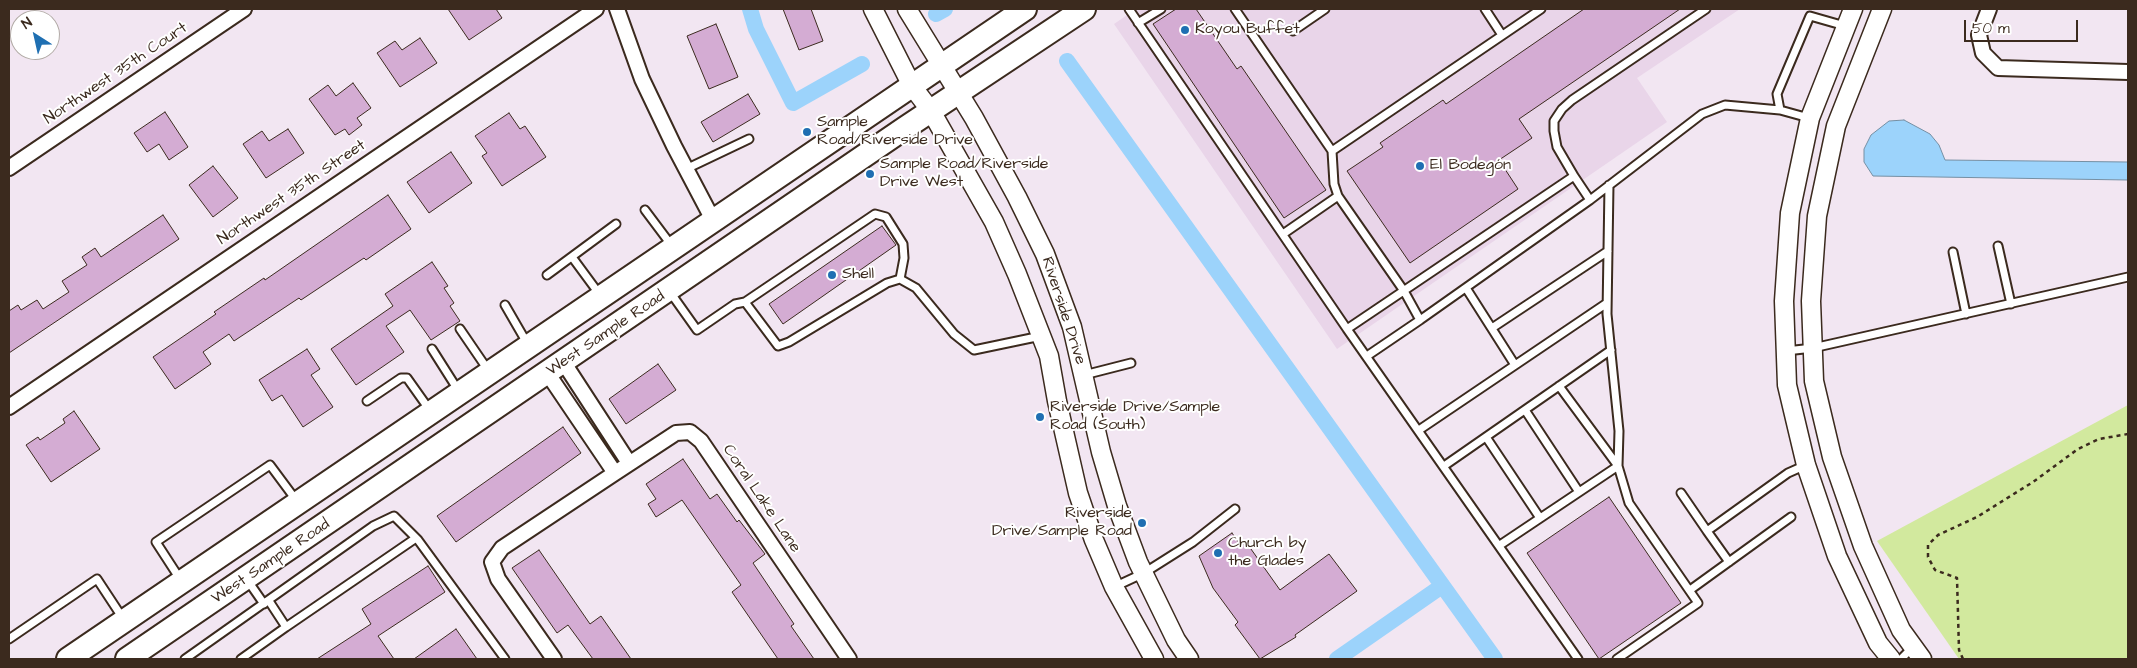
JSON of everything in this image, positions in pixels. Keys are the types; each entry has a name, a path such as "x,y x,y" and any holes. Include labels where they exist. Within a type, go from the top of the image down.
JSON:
{"main road":[{"name":"West Sample Road","path":"68,659 1025,9"},
{"name":"West Sample Road","path":"127,659 930,111 1084,9"}],"street":[{"name":"Northwest 35th Court","path":"9,168 244,9"},
{"name":"Northwest 35th Street","path":"9,406 596,9"},
{"path":"617,9 642,79 713,220"},
{"name":"Riverside Drive","path":"873,9 912,86 930,111 994,222 1049,356 1078,493 1094,540 1114,587 1154,659"},
{"name":"Riverside Drive","path":"907,9 940,67 959,92 1017,197 1045,254 1072,327 1101,452 1117,506 1144,573 1176,640 1189,659"},
{"path":"1882,9 1836,126 1817,216 1811,302 1814,381 1835,466 1862,546 1901,630 1918,653"},
{"path":"1989,9 1979,35 1983,53 1998,68 2128,72"},
{"path":"1850,14 1810,118 1790,213 1784,301 1787,385 1806,464 1837,556 1878,644 1891,659"},
{"path":"1810,118 1836,126"},
{"path":"556,368 629,463"},
{"path":"556,368 614,473"},
{"name":"Coral Lake Lane","path":"554,659 498,579 492,562 502,548 629,463 676,433 690,432 701,441 849,659"}],"lane":[{"path":"1128,9 1347,329 1578,659"},
{"path":"1138,23 1161,9"},
{"path":"1234,9 1332,152 1334,184 1338,196 1404,291 1420,320"},
{"path":"1293,31 1325,9"},
{"path":"1484,9 1502,35"},
{"path":"1332,152 1541,9"},
{"path":"1590,200 1557,147 1554,121 1562,109 1572,100 1706,9"},
{"path":"1780,110 1778,94 1810,16 1850,14"},
{"path":"1367,356 1590,200 1702,114 1725,105 1780,110 1810,118"},
{"path":"686,169 749,138"},
{"path":"1347,329 1574,176"},
{"path":"1609,185 1607,303 1619,431 1618,466 1629,504 1698,602 1616,659"},
{"path":"1283,234 1338,196"},
{"path":"644,210 673,248"},
{"path":"670,290 697,330 735,304 745,302 876,214 886,217 903,244 904,258 900,279"},
{"path":"547,275 616,224"},
{"path":"1998,246 2011,304"},
{"path":"1492,328 1608,251"},
{"path":"1953,252 1966,314"},
{"path":"572,257 601,296"},
{"path":"1786,351 1813,348 2128,277"},
{"path":"745,302 778,346 789,342 887,283 900,279 916,288 954,334 974,350 1041,336"},
{"path":"1466,288 1515,365"},
{"path":"1419,430 1607,303"},
{"path":"505,305 529,345"},
{"path":"460,329 489,372"},
{"path":"432,349 460,392"},
{"path":"1444,466 1611,350"},
{"path":"1084,375 1130,363"},
{"path":"367,401 401,378 407,378 430,412"},
{"path":"1560,386 1618,466"},
{"path":"1525,410 1579,492"},
{"path":"1486,437 1540,518"},
{"path":"1707,531 1788,473 1806,464"},
{"path":"182,582 156,542 270,465 298,502"},
{"path":"1500,545 1618,466"},
{"path":"1681,493 1729,562"},
{"path":"1114,587 1144,573 1193,542 1235,509"},
{"path":"185,659 373,526 394,516 416,538 505,659"},
{"path":"1690,590 1791,516"},
{"path":"241,659 416,538"},
{"path":"247,578 286,627"},
{"path":"9,639 97,579 124,621"},
{"path":"1901,659 1918,653"}],"path":[{"path":"1963,659 1959,650 1957,578 1935,570 1928,557 1928,545 1938,535 1977,517 2017,492 2078,449 2099,440 2128,434"}],"shaded area":[{"path":"1136,9 1740,9 1637,78 1667,122 1337,349 1114,24"}],"green space":[{"path":"2128,405 2128,659 1959,659 1877,541"}],"water":[{"path":"1904,120 1930,134 1939,145 1945,160 2128,162 2128,180 1873,176 1864,162 1864,149 1871,135 1889,121"}],"building":[{"path":"448,9 496,9 502,18 469,40"},
{"path":"783,9 811,9 823,41 799,50"},
{"path":"1176,9 1196,9 1237,69 1241,66 1326,190 1284,218 1153,24"},
{"path":"1584,9 1680,9 1519,119 1532,138 1499,160 1518,189 1410,263 1347,171 1383,147 1380,143 1443,100 1446,104"},
{"path":"716,24 738,77 709,89 687,36"},
{"path":"420,38 437,63 400,87 377,53 395,41 402,50"},
{"path":"353,83 371,108 357,118 362,125 349,135 345,129 335,135 309,99 328,85 336,96"},
{"path":"748,94 760,114 713,142 701,122"},
{"path":"165,112 188,147 169,160 159,144 147,152 134,133"},
{"path":"509,113 520,129 525,126 546,157 502,186 482,156 487,153 475,136"},
{"path":"288,129 304,153 266,178 243,144 262,131 269,141"},
{"path":"451,152 472,183 429,213 407,182"},
{"path":"213,166 238,198 213,217 189,185"},
{"path":"388,195 411,229 366,260 364,258 234,341 229,334 203,352 211,364 175,389 153,357 216,314 214,312 264,278 265,280"},
{"path":"163,215 179,239 9,353 9,311 18,305 21,310 37,300 43,309 69,292 62,281 87,265 82,257 95,248 101,257"},
{"name":"Shell","path":"882,226 896,245 783,324 769,304"},
{"path":"432,262 448,286 444,288 454,303 450,306 460,321 431,340 410,310 386,326 404,352 356,385 331,349 393,306 385,294"},
{"path":"307,349 320,369 311,375 333,407 303,427 282,395 272,401 259,380"},
{"path":"658,364 676,390 626,424 609,399"},
{"path":"74,411 100,449 51,482 26,445 38,437 40,440 65,423 63,419"},
{"path":"563,427 581,453 456,542 437,516"},
{"path":"683,459 710,499 717,494 737,522 739,520 765,554 753,563 794,624 791,626 814,659 778,659 732,592 741,585 682,500 656,517 648,504 656,499 646,484"},
{"path":"1609,497 1681,603 1599,659 1527,553"},
{"path":"1232,533 1241,546 1246,542 1280,590 1329,554 1357,591 1295,635 1296,637 1260,659 1235,625 1238,622 1213,588 1199,556"},
{"path":"539,550 590,624 601,616 631,659 593,659 568,625 557,633 512,568"},
{"path":"428,566 445,592 378,636 394,659 317,659 371,624 362,609"},
{"path":"456,629 477,659 414,659"}],"waterway":[{"path":"750,9 756,29 793,103 862,64"},
{"path":"936,14 945,9"},
{"path":"1067,61 1495,659"},
{"path":"1337,659 1442,586"}],"place":[{"name":"Koyou Buffet","path":"1185,30"},
{"name":"Sample Road/Riverside Drive","path":"807,132"},
{"name":"El Bodegón","path":"1420,166"},
{"name":"Sample Road/Riverside Drive West","path":"870,174"},
{"name":"Shell","path":"832,275"},
{"name":"Riverside Drive/Sample Road (South)","path":"1040,417"},
{"name":"Riverside Drive/Sample Road","path":"1142,523"},
{"name":"Church by the Glades","path":"1218,553"}]}
